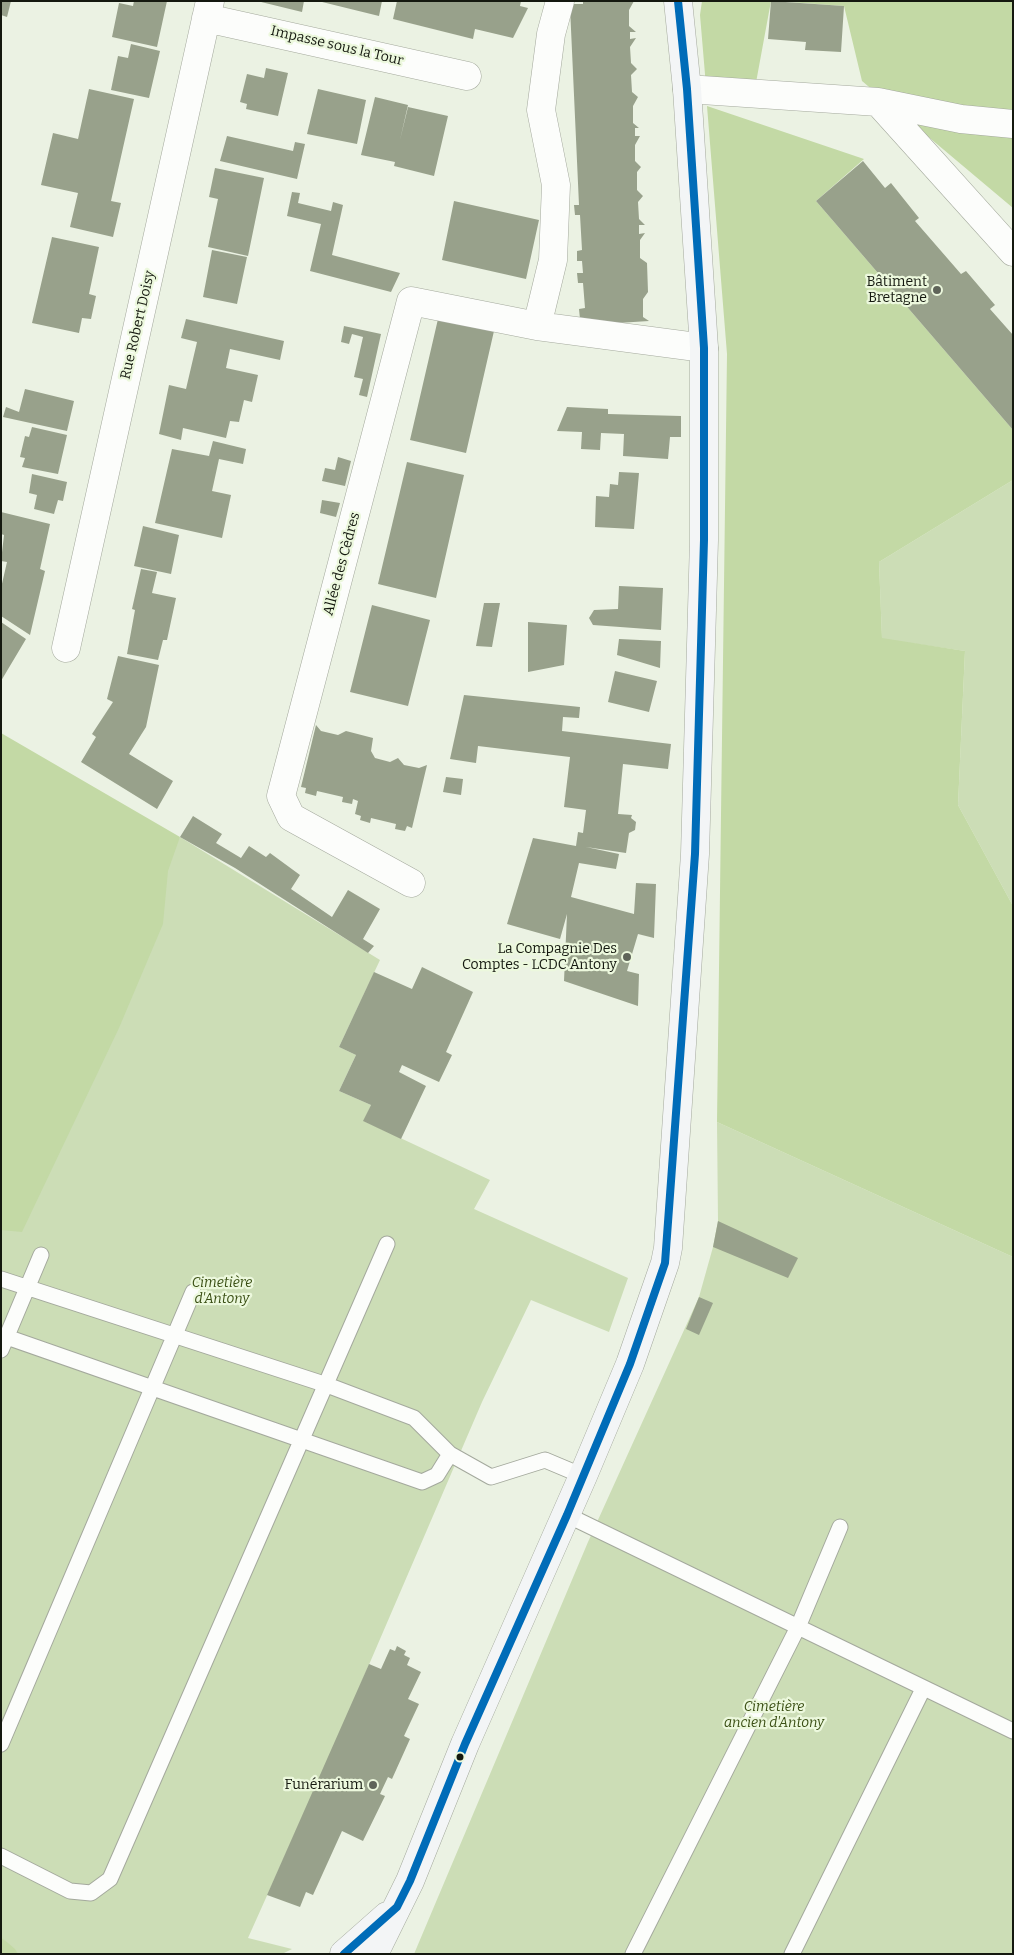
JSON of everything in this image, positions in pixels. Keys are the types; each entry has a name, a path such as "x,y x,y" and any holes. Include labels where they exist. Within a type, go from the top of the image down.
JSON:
{"main road":[{"path":"374,1954 397,1907 465,1744 567,1515 630,1364 665,1263 668,1248 695,854 704,540 704,348 687,89 678,1"},
{"path":"344,1954 397,1907"}],"street":[{"path":"537,326 553,260 556,185 541,110 551,34 560,1"},
{"name":"Impasse sous la Tour","path":"208,10 467,76"},
{"name":"Rue Robert Doisy","path":"66,648 208,10"},
{"path":"687,89 878,102 961,120 1013,124"},
{"path":"878,102 1013,252"},
{"name":"Allée des Cèdres","path":"411,884 291,817 281,796 411,301 537,326 704,348"}],"lane":[{"path":"1,1856 70,1891 91,1893 110,1879 387,1244"},
{"path":"41,1255 3,1341 152,1388 422,1482 437,1475 450,1454"},
{"path":"1,1278 327,1385 414,1418 450,1454 491,1477 545,1460 583,1476"},
{"path":"1,1744 193,1292"},
{"path":"567,1515 1013,1731"},
{"path":"633,1954 798,1627 840,1527"},
{"path":"792,1954 923,1689"}],"green space":[{"path":"702,1 771,1 755,88 706,86 700,15"},
{"path":"775,1 1013,1 1013,208 862,81 844,6"},
{"path":"707,106 864,159 816,201 1013,430 1013,480 879,562 882,638 965,651 958,805 1013,906 1013,1257 717,1122 727,354"},
{"path":"1013,480 1013,906 958,805 965,651 882,639 879,562"},
{"path":"1,733 180,837 168,871 163,924 119,1028 22,1232 1,1230"},
{"name":"Cimetière d'Antony","path":"180,837 380,960 339,1047 356,1055 339,1091 371,1105 364,1121 490,1180 474,1209 628,1278 609,1332 531,1300 482,1402 334,1746 248,1938 292,1949 282,1954 18,1954 1,1937 1,1111"},
{"name":"Cimetière ancien d'Antony","path":"717,1122 1013,1257 1013,1954 414,1954 588,1542 699,1297 718,1221"},
{"path":"1,1937 15,1949 18,1954 1,1954"}],"building":[{"path":"1,1 11,1 7,17 1,15"},
{"path":"134,1 167,1 157,47 112,37 119,3 133,6"},
{"path":"257,1 304,1 302,12"},
{"path":"318,1 382,1 379,16"},
{"path":"397,1 521,1 520,6 528,8 513,38 475,29 473,39 393,19"},
{"path":"583,1 634,1 629,10 629,26 636,32 630,32 630,39 636,38 630,47 631,63 637,69 631,75 632,92 638,97 633,106 633,123 639,128 635,128 635,136 640,136 635,145 635,161 641,167 637,172 637,190 643,196 638,202 639,219 645,225 639,225 639,234 645,233 640,240 640,258 647,263 648,292 643,299 643,317 649,321 586,325 580,319 579,309 585,308 583,283 578,283 577,273 583,273 582,261 577,261 577,251 582,250 580,215 575,215 574,205 579,205 570,4 583,4"},
{"path":"771,1 844,6 841,52 805,50 806,42 768,39"},
{"path":"131,44 160,51 149,98 111,90 118,56 128,58"},
{"path":"266,68 288,73 278,116 246,109 247,104 240,102 247,74 264,78"},
{"path":"89,89 134,99 111,201 121,203 113,237 70,227 78,193 41,185 53,133 78,139"},
{"path":"318,89 366,100 357,144 307,134"},
{"path":"375,97 408,105 400,140 408,107 448,116 434,176 394,166 395,162 361,155"},
{"path":"227,136 293,151 295,142 305,144 297,179 220,161"},
{"name":"Bâtiment Bretagne","path":"863,161 885,188 891,183 919,218 915,221 961,274 966,271 995,305 990,309 1013,335 1013,430 816,201"},
{"path":"215,168 264,178 248,256 208,247 218,199 209,197"},
{"path":"292,192 300,193 298,203 331,211 333,202 343,205 332,255 400,273 391,292 310,271 321,224 287,216"},
{"path":"454,201 539,220 526,279 442,260"},
{"path":"52,237 99,247 89,294 96,296 91,319 82,318 79,333 32,323"},
{"path":"212,250 247,257 237,304 203,297"},
{"path":"186,319 284,341 280,360 230,349 226,368 258,375 252,402 244,400 239,422 230,421 226,438 183,428 181,440 159,434 169,385 186,389 197,342 181,338"},
{"path":"438,319 494,331 466,453 410,440"},
{"path":"344,326 381,334 367,397 359,395 363,379 354,377 363,337 352,334 349,344 341,342"},
{"path":"25,389 74,401 67,431 3,417 6,407 19,412"},
{"path":"567,407 608,409 608,414 681,416 681,437 670,437 668,459 623,456 624,434 601,433 600,450 581,449 582,432 557,431"},
{"path":"32,427 67,435 58,474 22,467 25,458 20,457 25,436 29,437"},
{"path":"213,441 246,449 243,464 219,459 212,491 231,495 222,538 155,523 172,449 209,456"},
{"path":"338,457 351,461 345,486 322,481 325,468 335,470"},
{"path":"407,462 464,475 436,598 378,584"},
{"path":"619,472 639,473 634,529 595,527 596,496 609,497 610,484 618,485"},
{"path":"32,474 67,482 63,501 58,500 54,514 34,509 37,495 29,493"},
{"path":"322,500 340,503 336,517 320,513"},
{"path":"1,512 50,524 40,569 45,571 30,635 1,616 1,588 7,562 1,561 4,535 1,534"},
{"path":"143,526 179,535 171,574 134,566"},
{"path":"141,569 157,572 152,593 176,598 167,640 163,640 158,660 127,654 135,610 132,609"},
{"path":"619,586 663,588 661,630 593,625 589,618 594,610 618,609"},
{"path":"484,603 500,603 492,647 476,646"},
{"path":"372,605 430,620 408,706 350,692"},
{"path":"1,622 26,639 1,681"},
{"path":"528,622 567,625 564,665 528,672"},
{"path":"619,639 661,641 660,668 617,655"},
{"path":"118,656 159,665 146,727 129,754 173,781 157,809 81,762 96,737 92,734 113,702 107,699"},
{"path":"615,671 657,681 649,712 608,702"},
{"path":"464,695 580,707 579,718 563,717 562,731 671,744 668,769 623,764 618,814 632,815 631,818 636,822 635,830 629,833 626,853 586,847 619,854 616,869 579,863 571,897 634,914 636,883 656,884 654,938 638,934 627,971 639,974 638,1006 564,981 567,914 560,939 507,924 533,838 576,846 578,832 583,833 586,810 564,807 570,757 478,746 476,763 450,759"},
{"path":"316,725 321,731 338,735 346,731 373,738 371,751 375,758 390,762 398,758 404,765 419,768 427,765 412,828 407,826 405,831 395,829 396,824 371,818 370,823 360,820 361,816 355,814 358,801 353,799 352,804 342,802 343,797 317,791 316,796 305,793 306,788 301,787"},
{"path":"446,777 463,779 461,795 443,792"},
{"path":"193,816 222,834 216,843 241,858 249,846 266,857 270,853 300,875 291,889 332,917 348,890 380,909 363,939 374,946 368,953 235,868 180,837"},
{"path":"422,967 473,992 446,1052 452,1055 439,1082 402,1065 399,1072 426,1086 401,1139 363,1121 371,1105 339,1091 356,1055 339,1047 374,972 412,989"},
{"path":"718,1221 798,1258 788,1278 713,1247"},
{"path":"699,1297 713,1303 699,1335 686,1329"},
{"path":"397,1646 406,1651 404,1655 410,1658 407,1665 421,1672 408,1699 419,1704 404,1736 410,1739 392,1779 388,1777 380,1794 385,1796 363,1841 342,1831 313,1895 306,1892 300,1907 267,1895 369,1664 381,1669 390,1649 395,1651"}],"transit line":[{"path":"344,1954 397,1907 410,1881 465,1744 567,1515 630,1364 665,1263 695,854 704,540 704,348 687,89 678,1"}],"place":[{"name":"Bâtiment Bretagne","path":"937,290"},
{"name":"La Compagnie Des Comptes - LCDC Antony","path":"627,957"},
{"name":"Funérarium","path":"373,1785"}]}
